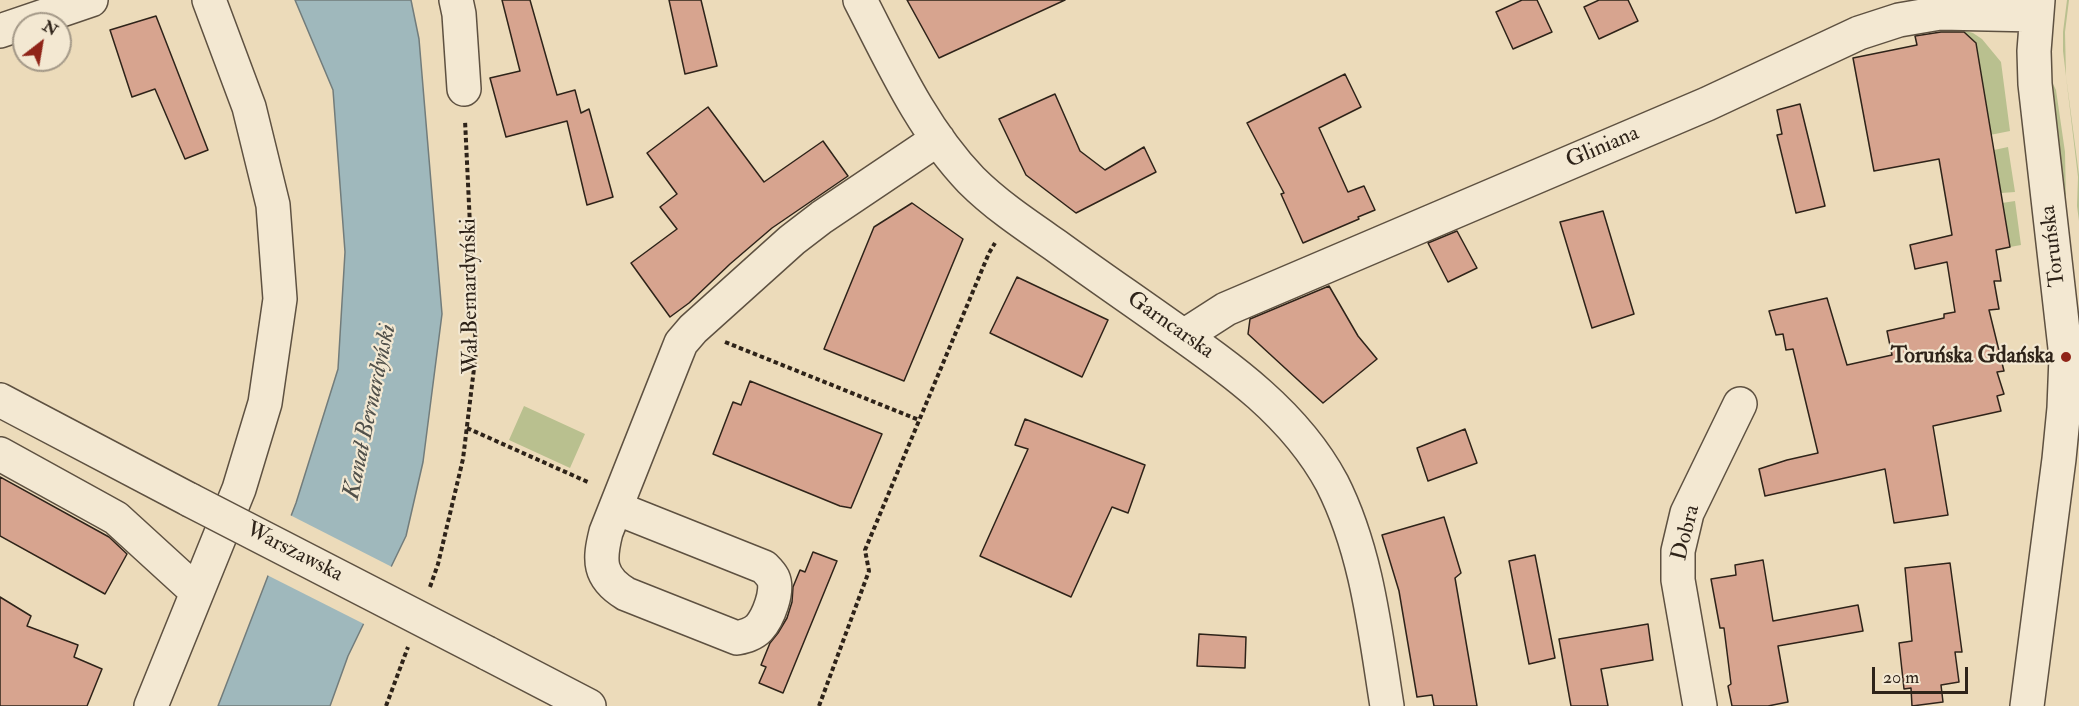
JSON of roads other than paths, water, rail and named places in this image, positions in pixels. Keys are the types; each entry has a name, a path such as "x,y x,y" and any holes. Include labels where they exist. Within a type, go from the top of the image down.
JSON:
{"street":[{"path":"0,31 91,0"},
{"path":"151,706 239,489 266,403 280,299 273,205 249,107 209,0"},
{"path":"456,0 464,90"},
{"name":"Garncarska","path":"860,0 910,95 938,139 971,180 1011,215 1184,336 1259,392 1299,434 1331,483 1356,540 1370,602 1387,706"},
{"name":"Gliniana","path":"1184,336 1226,309 1707,104 1859,33 1899,20 1940,13 2037,7"},
{"name":"Toruńska","path":"2027,706 2069,458 2064,408 2066,357 2063,323 2035,84 2034,51 2037,7"},
{"path":"618,503 764,567 773,576 775,585 764,621 758,630 737,638 626,594 613,586 604,571 601,555 606,532 678,351 693,329 792,240 822,217 938,139"},
{"name":"Warszawska","path":"0,400 589,706"},
{"name":"Dobra","path":"1700,706 1678,580 1678,551 1687,513 1740,404"},
{"path":"0,454 116,518 197,592"}],"water":[{"name":"Kanał Bernardyński","path":"295,0 411,0 419,39 442,314 423,462 406,536 348,656 330,706 218,706 296,503 338,369 345,252 333,90"}],"place":[{"name":"Toruńska Gdańska","path":"2066,357"}]}
